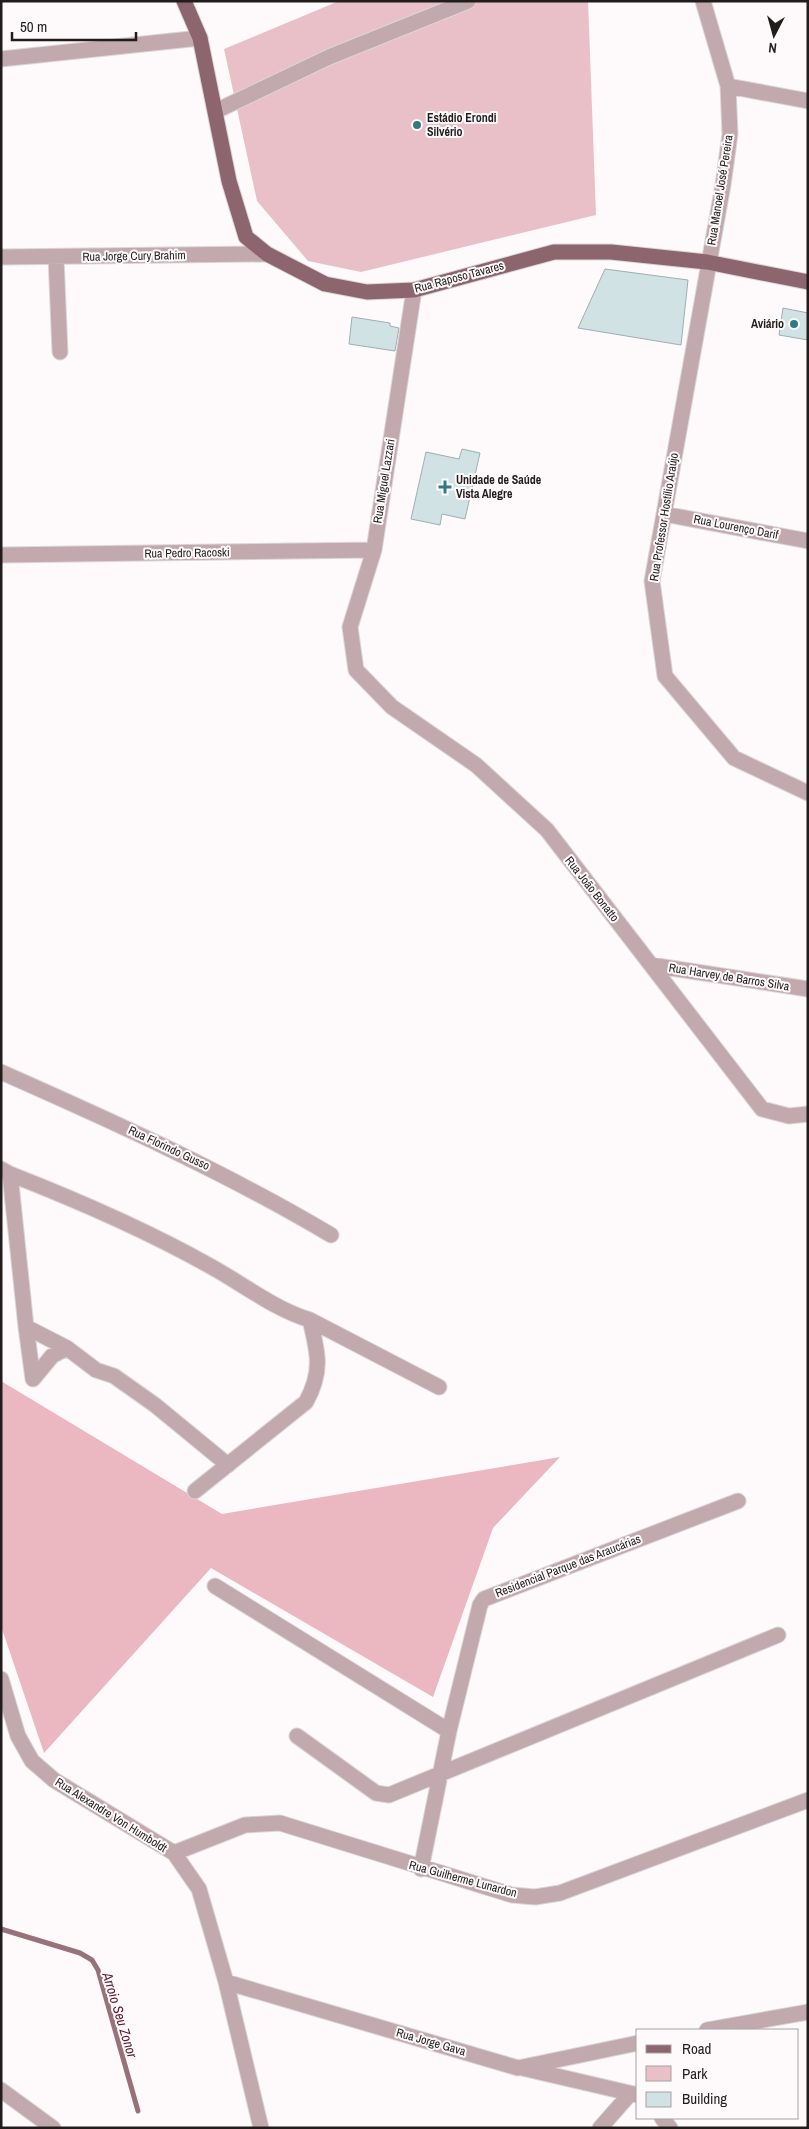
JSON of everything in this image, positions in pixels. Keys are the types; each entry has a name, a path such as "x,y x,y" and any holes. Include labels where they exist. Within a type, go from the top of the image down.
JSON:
{"main road":[{"name":"Rua Raposo Tavares","path":"184,1 200,38 229,182 246,237 267,254 325,284 368,292 414,290 554,252 611,252 707,262 808,282"}],"street":[{"path":"216,110 329,57 468,1"},
{"name":"Rua Manoel José Pereira","path":"703,1 728,86 730,134 723,185 707,262"},
{"path":"1,59 200,38"},
{"path":"728,86 808,101"},
{"name":"Rua Jorge Cury Brahim","path":"1,257 267,254"},
{"path":"56,257 60,352"},
{"name":"Rua Professor Hostílio Araújo","path":"707,262 652,581 665,676 734,758 808,793"},
{"name":"Rua Miguel Lazzari","path":"356,670 350,627 374,550 414,290"},
{"name":"Rua Lourenço Darif","path":"664,514 808,541"},
{"name":"Rua Pedro Racoski","path":"1,556 374,550"},
{"name":"Rua João Bonatto","path":"356,670 392,707 476,765 547,830 762,1109 789,1116 808,1114"},
{"name":"Rua Harvey de Barros Silva","path":"651,965 808,989"},
{"name":"Rua Florindo Gusso","path":"1,1072 201,1162 331,1235"},
{"path":"4,1172 116,1218 209,1265 287,1312 310,1320 439,1387"},
{"path":"4,1172 33,1379 48,1359 67,1348"},
{"path":"194,1491 306,1402 314,1386 318,1370 318,1353 310,1320"},
{"path":"26,1327 67,1348 90,1366 114,1376 137,1392 228,1465"},
{"name":"Residencial Parque das Araucárias","path":"421,1869 448,1731 480,1605 484,1599 738,1500"},
{"path":"215,1586 448,1731"},
{"path":"297,1736 376,1793 389,1795 440,1776 778,1635"},
{"name":"Rua Alexandre Von Humboldt","path":"1,1679 18,1736 32,1761 54,1780 174,1853 188,1870 199,1889 226,1982 261,2128"},
{"name":"Rua Guilherme Lunardon","path":"174,1853 245,1824 280,1823 421,1869 512,1895 535,1896 560,1893 808,1800"},
{"name":"Rua Jorge Gava","path":"226,1982 518,2068 636,2043"},
{"path":"713,2029 808,2012"},
{"path":"518,2068 634,2094"},
{"path":"1,2090 53,2128"},
{"path":"600,2128 634,2094"}],"green space":[{"name":"Estádio Erondi Silvério","path":"339,1 588,1 596,215 361,272 308,261 257,201 224,49"}],"shaded area":[{"path":"1,1381 222,1514 560,1457 493,1528 433,1697 211,1568 44,1753 1,1626"}],"building":[{"path":"605,269 688,280 681,345 578,328"},
{"name":"Aviário","path":"783,308 808,313 808,340 779,335"},
{"path":"352,317 390,323 390,326 399,328 395,351 349,344"},
{"name":"Unidade de Saúde Vista Alegre","path":"462,449 480,453 465,519 442,514 440,525 411,519 426,452 459,459"}],"waterway":[{"name":"Arroio Seu Zonor","path":"1,1929 80,1953 92,1960 98,1970 138,2111"}],"place":[{"name":"Estádio Erondi Silvério","path":"417,125"},
{"name":"Aviário","path":"794,324"},
{"name":"Unidade de Saúde Vista Alegre","path":"445,487"}]}
